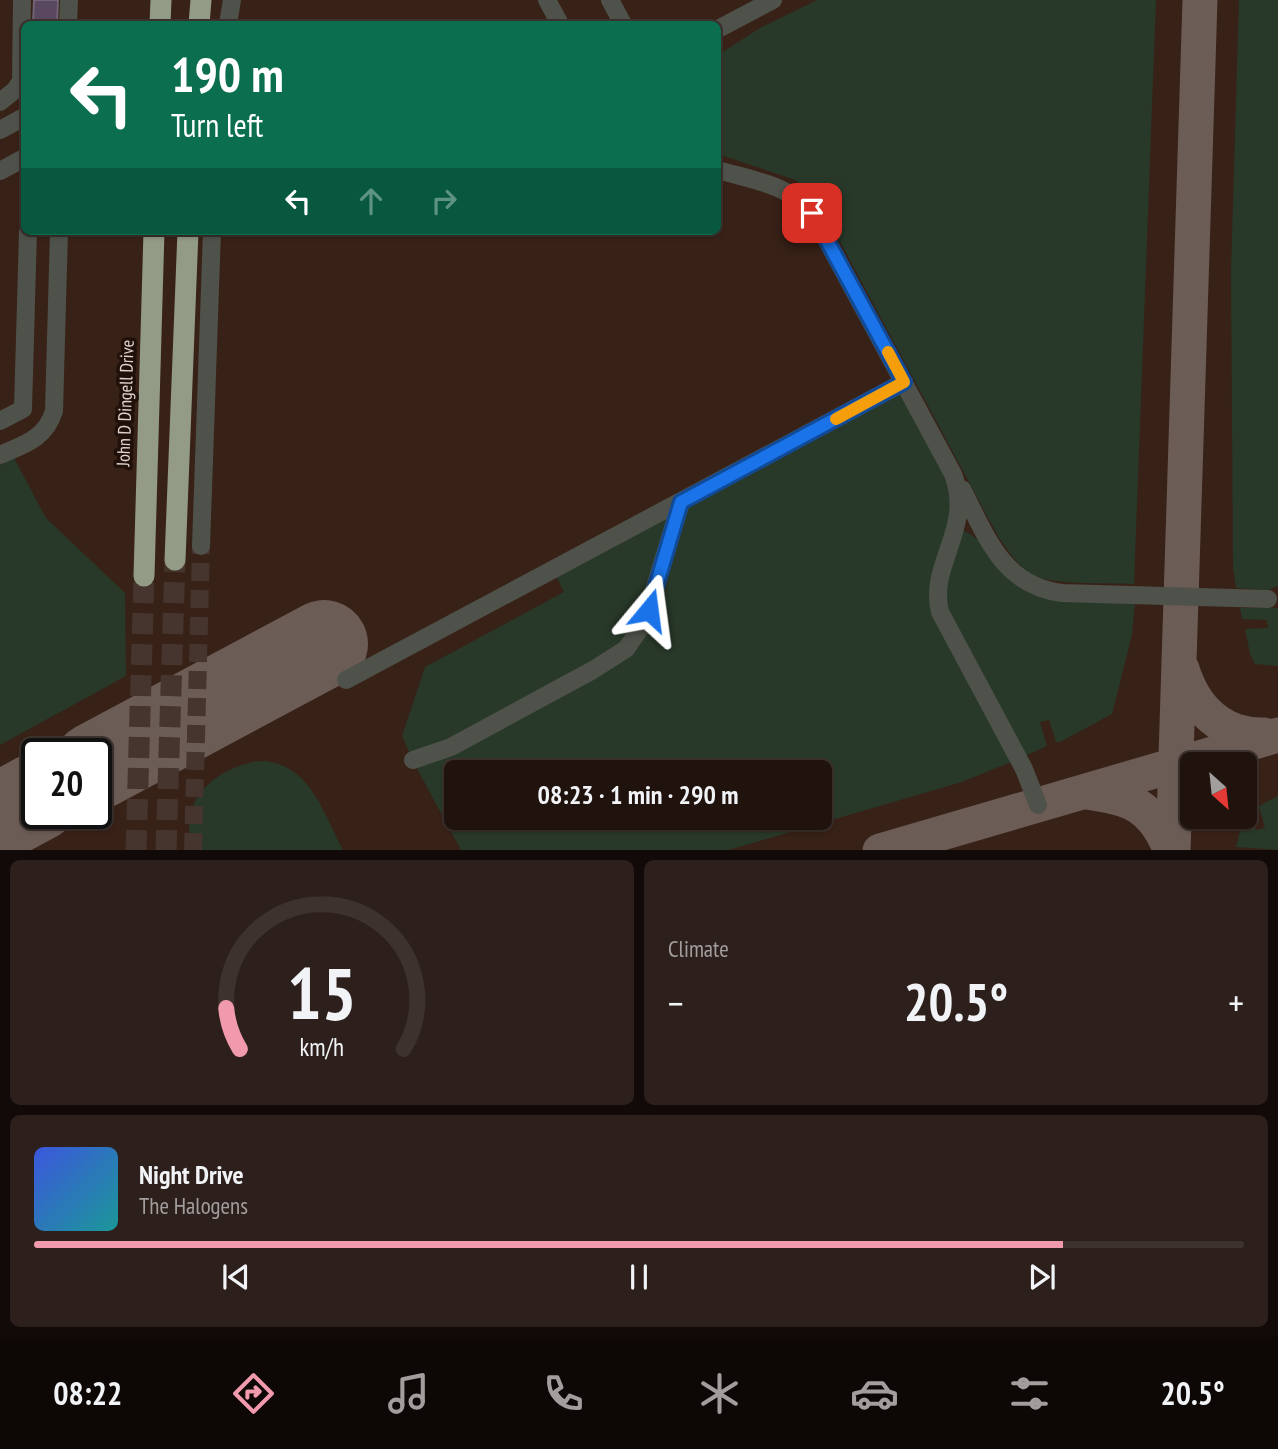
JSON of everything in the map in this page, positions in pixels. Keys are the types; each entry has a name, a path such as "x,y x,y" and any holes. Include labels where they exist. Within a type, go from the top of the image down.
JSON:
{"highway":[{"path":"160,21 161,0"},
{"path":"192,21 193,0"},
{"path":"199,21 201,0"},
{"name":"John D Dingell Drive","path":"144,576 154,235"},
{"path":"175,560 188,235"}],"lane":[{"path":"21,21 22,0"},
{"path":"68,21 69,0"},
{"path":"228,21 232,0"},
{"path":"547,0 558,21"},
{"path":"610,0 621,21"},
{"path":"721,27 773,0"},
{"path":"0,102 15,90 20,81 21,40"},
{"path":"0,130 21,119"},
{"path":"0,171 21,160"},
{"path":"721,171 782,189 804,204 904,382 994,551 1006,566 1035,586 1062,593 1268,598"},
{"path":"0,421 23,409 28,235"},
{"path":"0,455 42,434 54,411 59,235"},
{"path":"201,546 212,235"},
{"path":"346,680 904,382"},
{"path":"953,474 961,499 960,513 940,579 940,612 1024,769 1038,805"},
{"path":"413,760 451,747 593,670 626,649 644,623 681,502"}],"shaded area":[{"path":"0,0 1278,0 1278,850 0,850"}],"green space":[{"path":"817,0 1156,0 1134,584 1047,580 1021,566 999,538 816,197 795,180 721,155 721,53 760,28"},
{"path":"1239,0 1278,0 1278,586 1268,590 1236,588 1233,567 1231,271"},
{"path":"895,395 903,396 950,486 951,516 931,582 931,613 1011,762 962,782 832,820 832,760 444,760 444,819 415,765 621,661 690,505"},
{"path":"14,458 46,518 125,593 126,676 0,745 0,465"},
{"path":"670,517 637,625 622,644 453,739 410,754 402,736 425,667 564,592 556,576"},
{"path":"962,531 975,538 1009,579 1034,594 1045,598 1135,603 1132,634 1112,714 1060,742 1056,742 1049,720 1040,722 1047,746 1025,756 946,610 947,580"},
{"path":"1240,608 1278,608 1278,666 1255,664 1245,629 1268,628 1267,620 1242,619"},
{"path":"260,761 291,770 303,780 321,806 343,850 195,850 190,833 190,817 194,803 203,790 214,779 228,771"},
{"path":"1278,796 1278,850 1236,847 1240,830 1265,828 1259,806"},
{"path":"450,830 797,830 728,850 461,850"}],"building":[{"path":"34,0 58,0 57,21 33,21"}],"taxiway":[{"path":"1173,850 1200,0"},
{"path":"1182,669 1194,696 1212,717 1235,731 1264,735"},
{"path":"883,850 1278,735"},
{"path":"1086,792 1116,797 1139,807 1157,824 1171,850"}],"runway":[{"path":"112,757 324,644"},
{"path":"0,817 21,806"}],"tunnel":[{"path":"193,850 201,546"},
{"path":"166,850 175,560"},
{"path":"136,850 144,576"}],"slow traffic":[{"path":"836,419 904,382 888,352"}],"route":[{"path":"649,610 681,502 904,382 812,213"}]}
